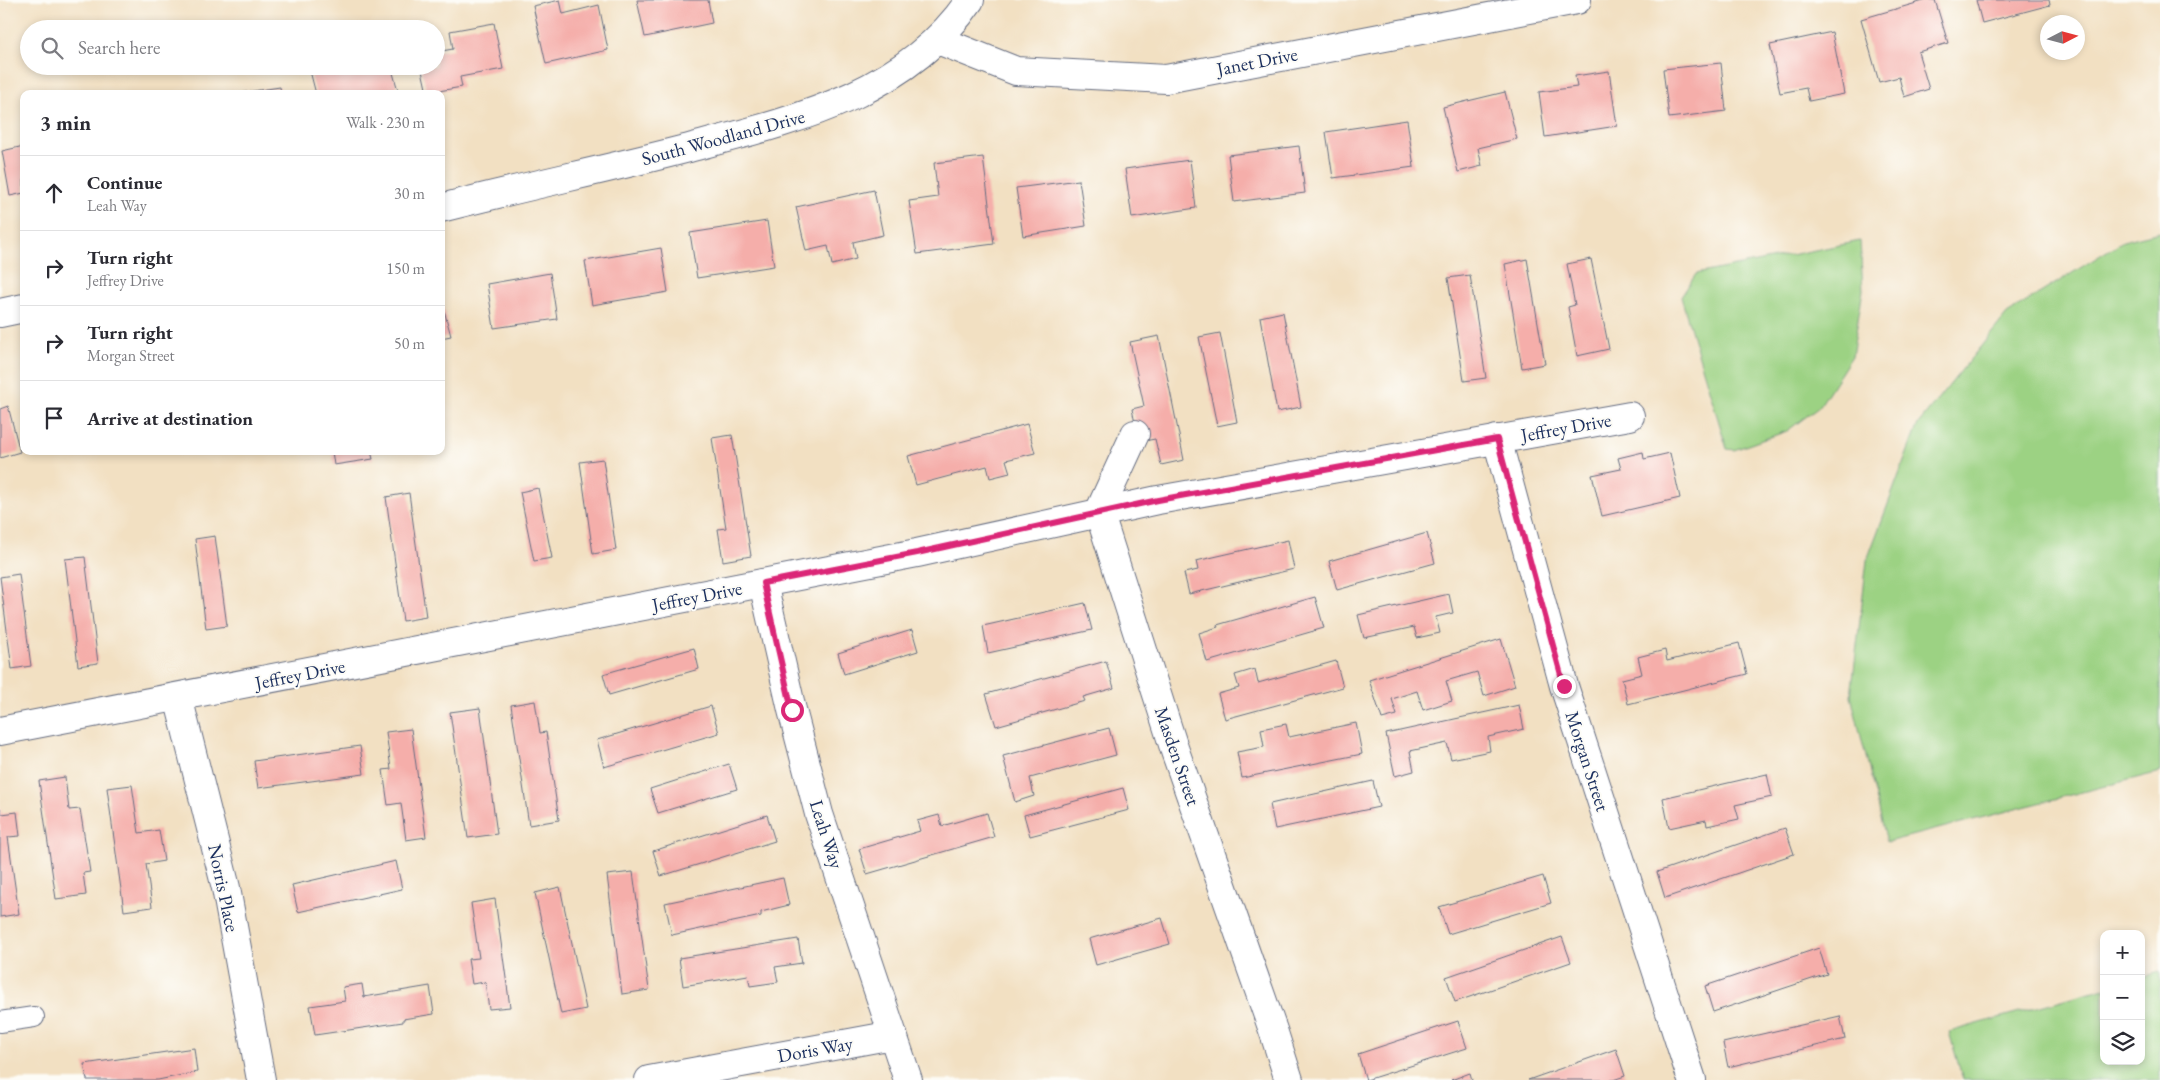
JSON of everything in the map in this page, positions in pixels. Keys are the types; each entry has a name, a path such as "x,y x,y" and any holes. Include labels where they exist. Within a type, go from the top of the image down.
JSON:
{"street":[{"name":"South Woodland Drive","path":"445,207 772,126 824,109 873,86 918,57 938,40 956,20 970,0"},
{"name":"Janet Drive","path":"938,40 1016,71 1166,79 1577,0"},
{"path":"0,313 20,309"},
{"name":"Jeffrey Drive","path":"0,731 178,698 917,553 1099,512 1630,416"},
{"path":"1099,512 1135,434"},
{"name":"Morgan Street","path":"1497,439 1564,686 1692,1080"},
{"name":"Masden Street","path":"1099,512 1175,751 1289,1080"},
{"name":"Leah Way","path":"763,583 792,710 819,814 908,1080"},
{"name":"Norris Place","path":"178,698 226,888 261,1080"},
{"name":"Doris Way","path":"649,1080 893,1035"}],"lane":[{"path":"0,1022 34,1017"}],"green space":[{"path":"2160,232 2160,772 1887,842 1851,696 1867,560 1918,424 2007,314 2123,241"},
{"path":"1860,241 1863,290 1852,356 1819,407 1787,431 1734,450 1727,449 1681,297 1696,274"},
{"path":"2160,972 2160,1080 1963,1080 1949,1032 2100,989 2100,1065 2145,1065 2145,976"}],"building":[{"path":"560,0 563,14 599,5 608,50 546,64 533,6"},
{"path":"637,0 708,0 712,23 645,37"},
{"path":"1927,0 1935,0 1948,43 1918,52 1929,89 1904,97 1899,77 1879,82 1861,19"},
{"path":"1976,0 2049,0 2050,5 1982,23"},
{"path":"494,23 503,69 460,77 462,87 444,90 426,90 423,75 445,75 445,50 453,49 450,31"},
{"path":"1832,32 1844,94 1809,101 1806,88 1780,93 1770,45"},
{"path":"1721,63 1726,111 1669,118 1663,69"},
{"path":"1609,71 1617,126 1545,137 1539,92 1577,87 1575,76"},
{"path":"311,75 394,75 398,90 315,90"},
{"path":"280,87 280,90 260,90"},
{"path":"1505,92 1517,139 1478,148 1482,166 1458,172 1443,107"},
{"path":"1407,120 1414,167 1333,178 1326,132"},
{"path":"1299,146 1305,193 1234,202 1228,155"},
{"path":"20,147 20,194 10,196 2,151"},
{"path":"983,157 994,244 917,254 909,201 938,197 934,163"},
{"path":"1190,160 1196,208 1132,218 1125,169"},
{"path":"1079,180 1086,226 1023,236 1016,188"},
{"path":"874,190 883,235 853,242 856,259 832,265 828,246 806,251 796,207"},
{"path":"767,221 774,266 697,278 690,233"},
{"path":"661,248 668,292 592,305 585,261"},
{"path":"1527,259 1545,364 1522,368 1505,264"},
{"path":"1591,259 1609,349 1577,356 1568,307 1575,305 1567,264"},
{"path":"550,273 557,319 494,328 487,284"},
{"path":"1470,275 1486,378 1464,381 1448,278"},
{"path":"1283,312 1301,407 1277,412 1260,317"},
{"path":"445,314 451,336 445,337"},
{"path":"1220,333 1237,422 1217,426 1199,337"},
{"path":"1159,336 1184,460 1161,465 1155,439 1139,442 1132,409 1144,406 1130,342"},
{"path":"8,406 20,452 0,458 0,409"},
{"path":"1027,424 1035,453 1006,460 1010,473 990,478 987,466 916,485 908,456"},
{"path":"732,435 751,556 723,561 718,529 726,528 712,438"},
{"path":"1643,452 1644,459 1670,453 1680,498 1602,516 1592,475 1621,469 1618,458"},
{"path":"333,455 372,455 373,459 334,465"},
{"path":"603,459 616,550 593,554 580,462"},
{"path":"538,488 552,558 534,561 520,492"},
{"path":"409,493 426,617 403,621 386,497"},
{"path":"1427,533 1435,563 1337,590 1329,561"},
{"path":"215,536 227,626 206,629 195,539"},
{"path":"1288,540 1294,569 1189,594 1184,573 1198,570 1196,561"},
{"path":"85,557 98,663 78,666 65,559"},
{"path":"19,574 31,666 12,669 0,577"},
{"path":"1449,594 1453,613 1436,617 1440,633 1417,638 1414,627 1364,638 1358,615"},
{"path":"1315,597 1324,628 1207,662 1199,633 1218,627 1217,625"},
{"path":"1085,603 1092,630 988,653 983,626"},
{"path":"912,630 918,651 844,674 838,653"},
{"path":"1501,639 1515,686 1484,696 1477,672 1446,681 1452,701 1423,710 1417,691 1392,699 1397,715 1382,719 1369,680"},
{"path":"1739,643 1747,674 1628,704 1622,679 1642,674 1638,657 1665,650 1667,661"},
{"path":"694,648 699,669 609,695 603,674"},
{"path":"1106,661 1114,688 1083,697 1085,701 996,726 986,694"},
{"path":"1336,661 1343,687 1225,719 1218,694 1239,688 1235,675 1255,669 1258,683"},
{"path":"535,701 540,733 546,732 559,820 529,825 511,705"},
{"path":"1519,705 1524,729 1488,737 1490,751 1451,759 1447,743 1410,751 1414,771 1395,776 1386,734"},
{"path":"711,706 719,733 604,767 597,740"},
{"path":"480,708 497,834 468,838 450,712"},
{"path":"1356,723 1362,754 1242,778 1237,752 1264,747 1261,729 1286,724 1289,737"},
{"path":"1109,728 1116,755 1030,778 1034,796 1015,802 1003,756"},
{"path":"411,729 426,837 406,840 401,803 388,805 383,770 391,769 386,732"},
{"path":"360,746 364,774 258,788 254,761"},
{"path":"729,764 737,789 658,813 650,789"},
{"path":"1767,774 1772,797 1735,805 1739,819 1707,826 1706,820 1669,828 1663,798"},
{"path":"65,777 69,810 80,809 90,872 83,873 86,895 56,899 39,781"},
{"path":"1373,781 1379,807 1275,829 1270,804"},
{"path":"132,785 139,833 159,830 164,861 146,864 152,907 124,911 107,788"},
{"path":"1123,788 1129,810 1030,836 1024,815"},
{"path":"0,808 2,814 17,812 20,836 8,837 19,914 0,917"},
{"path":"987,813 994,837 867,874 859,849 920,831 917,821 939,815 942,826"},
{"path":"767,815 775,841 661,876 653,851"},
{"path":"1785,828 1794,854 1665,898 1657,872"},
{"path":"396,861 402,889 298,912 292,885"},
{"path":"633,872 649,990 622,994 607,875"},
{"path":"1543,876 1551,903 1448,934 1439,907"},
{"path":"783,878 789,905 761,912 761,916 672,935 665,903"},
{"path":"560,887 586,1009 561,1014 535,893"},
{"path":"495,899 510,1007 489,1009 485,982 472,984 468,959 479,958 471,903"},
{"path":"1162,918 1170,944 1096,965 1089,939"},
{"path":"1562,937 1571,962 1455,1002 1446,977"},
{"path":"798,939 802,963 775,967 778,982 750,986 748,975 683,986 679,958"},
{"path":"1819,948 1827,974 1713,1012 1705,986"},
{"path":"362,984 364,997 430,986 434,1014 403,1019 403,1022 315,1035 310,1006 345,1001 343,987"},
{"path":"1840,1016 1845,1039 1728,1067 1723,1043"},
{"path":"1458,1021 1467,1048 1366,1080 1358,1054"},
{"path":"194,1048 197,1072 158,1080 87,1080 84,1064"},
{"path":"1616,1049 1625,1076 1613,1080 1528,1080"},
{"path":"1470,1073 1472,1080 1451,1080"}],"route":[{"path":"792,710 763,583 917,553 1158,500 1497,439 1564,686"}]}
